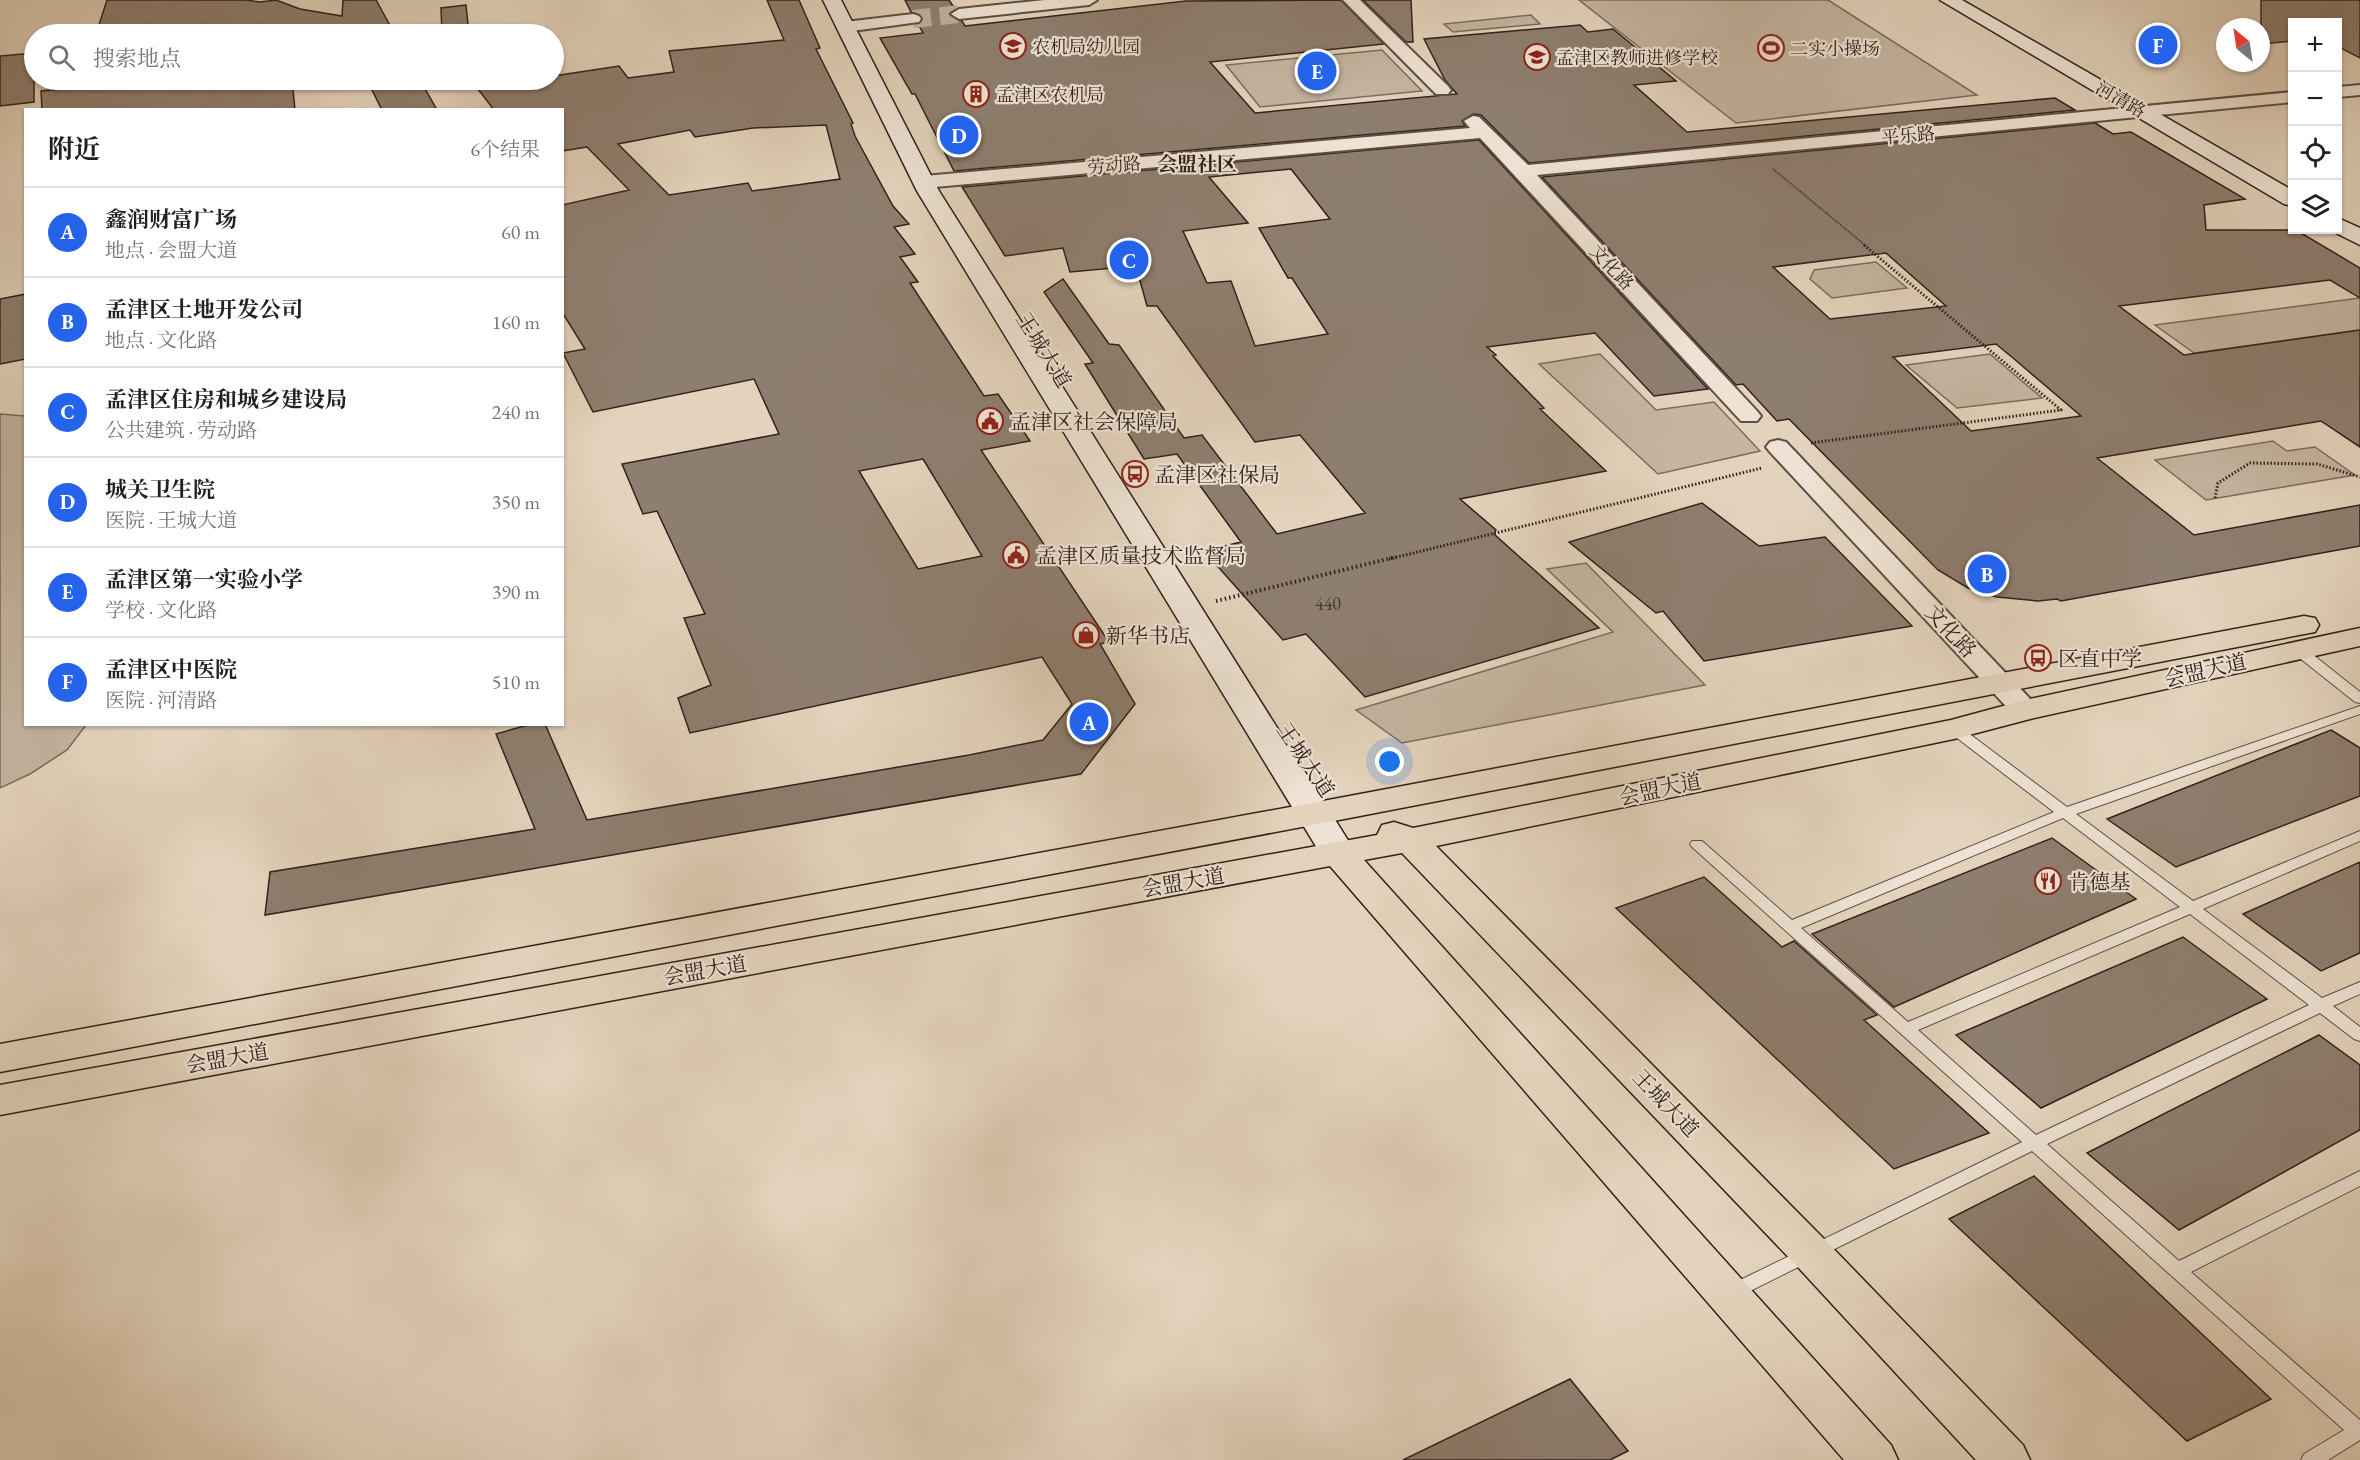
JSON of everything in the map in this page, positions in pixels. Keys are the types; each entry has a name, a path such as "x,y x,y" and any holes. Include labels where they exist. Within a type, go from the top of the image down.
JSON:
{"main road":[{"name":"王城大道","path":"832,0 931,182 1327,811 1410,840 1811,1253 2006,1460"},
{"name":"王城大道","path":"845,0 931,182 1205,603 1327,811 1338,853 1874,1460"},
{"name":"河清路","path":"1949,0 2288,185"},
{"name":"河清路","path":"1968,0 2288,196"},
{"path":"2342,216 2360,226"},
{"path":"2342,228 2360,238"},
{"name":"会盟大道","path":"0,1058 1327,811 2360,614"},
{"name":"会盟大道","path":"0,1100 1410,840 1954,729 2025,710 2360,637"}],"street":[{"path":"959,14 1089,0"},
{"path":"1352,0 1442,90"},
{"path":"845,27 913,19"},
{"path":"2342,92 2360,90"},
{"name":"平乐路","path":"1523,171 2288,97"},
{"name":"劳动路","path":"931,182 1478,126"},
{"name":"文化路","path":"1478,126 1523,171 1749,416"},
{"name":"文化路","path":"1784,454 2025,710"}],"lane":[{"path":"2297,649 2360,699"},
{"path":"1790,927 2066,812 2360,710"},
{"path":"1954,729 2360,1035"},
{"path":"1906,1029 2360,836"},
{"path":"1697,844 2359,1431 2312,1460"},
{"path":"1727,1294 2034,1143 2360,987"},
{"path":"2178,1270 2360,1178"}],"path":[{"path":"1205,603 1784,454 2061,410 1751,150"},
{"path":"2215,498 2218,483 2250,463 2317,464 2360,477"}],"shaded area":[{"name":"二实小操场","path":"1579,0 1828,0 1977,95 1736,123"},
{"path":"1531,15 1540,24 1453,32 1444,24"},
{"path":"1382,50 1422,91 1260,107 1226,65"},
{"path":"1876,262 1907,288 1832,298 1810,279 1814,270"},
{"path":"2360,298 2360,330 2194,353 2155,325"},
{"path":"1600,354 1656,410 1714,402 1760,451 1658,474 1539,364"},
{"path":"1990,354 2042,398 1957,408 1906,365"},
{"path":"0,414 24,416 24,726 85,726 67,750 30,774 0,788"},
{"path":"2273,441 2287,451 2315,447 2355,475 2206,500 2155,460"},
{"path":"1586,563 1705,685 1402,743 1356,710 1613,632 1547,569"}],"building":[{"path":"107,0 246,0 260,2 276,0 300,9 342,16 343,0 376,0 389,24 99,24"},
{"path":"767,0 799,0 820,48 816,49 853,123 851,124 855,136 893,206 909,224 894,227 915,254 900,257 918,282 910,283 984,396 998,394 1030,441 981,450 1109,642 1100,644 1135,704 1081,774 265,915 270,872 535,829 496,734 524,726 546,726 587,820 969,755 1043,740 1072,704 1042,657 690,733 678,698 711,685 684,618 705,614 657,511 643,514 622,464 779,434 754,379 593,412 564,355 564,353 585,349 564,315 564,205 629,190 587,147 564,151 564,108 492,108 479,90 564,90 564,74 619,66 628,78 674,72 669,51 784,40","holes":["826,125 840,179 752,191 748,183 669,195 618,144 690,130 695,137 753,128","923,459 982,556 918,569 859,471"]},
{"path":"905,0 949,0 955,9 949,15 962,21 965,26 1186,1 1341,0 1384,44 1210,62 1255,113 1457,94 1445,80 1424,39 1580,25 1588,32 1613,29 1676,81 1634,85 1687,132 2055,98 2075,110 1529,163 1481,115 1473,114 1462,121 1465,126 954,171 915,94 912,94 880,38 923,33 918,24 923,18 911,12"},
{"path":"1363,0 1411,0 1413,42 1406,42"},
{"path":"2261,0 2360,0 2360,58 2342,49 2342,18 2288,18 2288,41 2270,43 2270,18 2261,18"},
{"path":"466,5 468,24 442,24 441,8"},
{"path":"24,54 24,90 34,90 34,102 0,106 0,56"},
{"path":"293,90 295,108 42,108 41,91"},
{"path":"372,90 426,90 436,108 381,108"},
{"path":"2095,123 2113,134 2131,132 2245,199 2204,205 2206,230 2288,230 2288,234 2303,234 2360,268 2360,298 2330,280 2119,306 2184,355 2360,330 2360,447 2321,421 2097,458 2194,535 2360,505 2360,546 2061,601 1997,597 1968,588 1938,570 1789,419 1777,421 1743,384 1736,385 1542,177","holes":["1886,253 1946,306 1830,319 1773,267","1996,344 2081,416 1971,431 1893,357"]},
{"path":"1479,140 1708,389 1654,396 1595,333 1487,347 1544,408 1540,409 1606,471 1460,499 1496,530 1494,534 1599,628 1365,697 1306,634 1283,640 1204,551 1241,542 1177,454 1144,459 1085,364 1093,363 1044,292 1063,279 1109,344 1119,345 1184,438 1202,435 1277,534 1365,513 1300,435 1255,442 1157,306 1147,306 1136,266 1070,272 1063,248 1005,256 962,187","holes":["1291,169 1330,219 1259,228 1288,278 1292,278 1328,334 1255,346 1231,281 1207,283 1183,231 1248,223 1209,177"]},
{"path":"24,294 24,359 0,364 0,299"},
{"path":"1702,503 1759,546 1825,537 1912,626 1704,661 1663,611 1656,613 1569,542"},
{"path":"2331,730 2360,748 2360,796 2176,867 2107,819"},
{"path":"2052,838 2136,899 1894,1007 1812,934"},
{"path":"2360,862 2360,953 2321,971 2243,914"},
{"path":"1704,877 1782,947 1794,941 1877,1015 1864,1020 1989,1133 1894,1169 1616,908"},
{"path":"2183,937 2267,999 2041,1108 1956,1035"},
{"path":"2319,1035 2360,1065 2360,1130 2179,1230 2087,1153"},
{"path":"2034,1176 2271,1399 2187,1441 1949,1219"},
{"path":"1570,1379 1628,1451 1610,1460 1403,1460"}],"tunnel":[{"path":"913,19 959,14"}],"place":[{"name":"孟津区中医院","path":"2158,45"},
{"name":"农机局幼儿园","path":"1013,46"},
{"name":"二实小操场","path":"1771,48"},
{"name":"孟津区教师进修学校","path":"1537,57"},
{"name":"孟津区第一实验小学","path":"1317,71"},
{"name":"孟津区农机局","path":"976,94"},
{"name":"城关卫生院","path":"959,135"},
{"name":"孟津区住房和城乡建设局","path":"1129,260"},
{"name":"孟津区社会保障局","path":"990,421"},
{"name":"孟津区社保局","path":"1135,474"},
{"name":"孟津区质量技术监督局","path":"1016,555"},
{"name":"孟津区土地开发公司","path":"1987,574"},
{"name":"新华书店","path":"1086,635"},
{"name":"区直中学","path":"2038,658"},
{"name":"鑫润财富广场","path":"1089,722"},
{"name":"肯德基","path":"2048,881"}],"district":[{"name":"会盟社区","path":"1197,164"}]}
